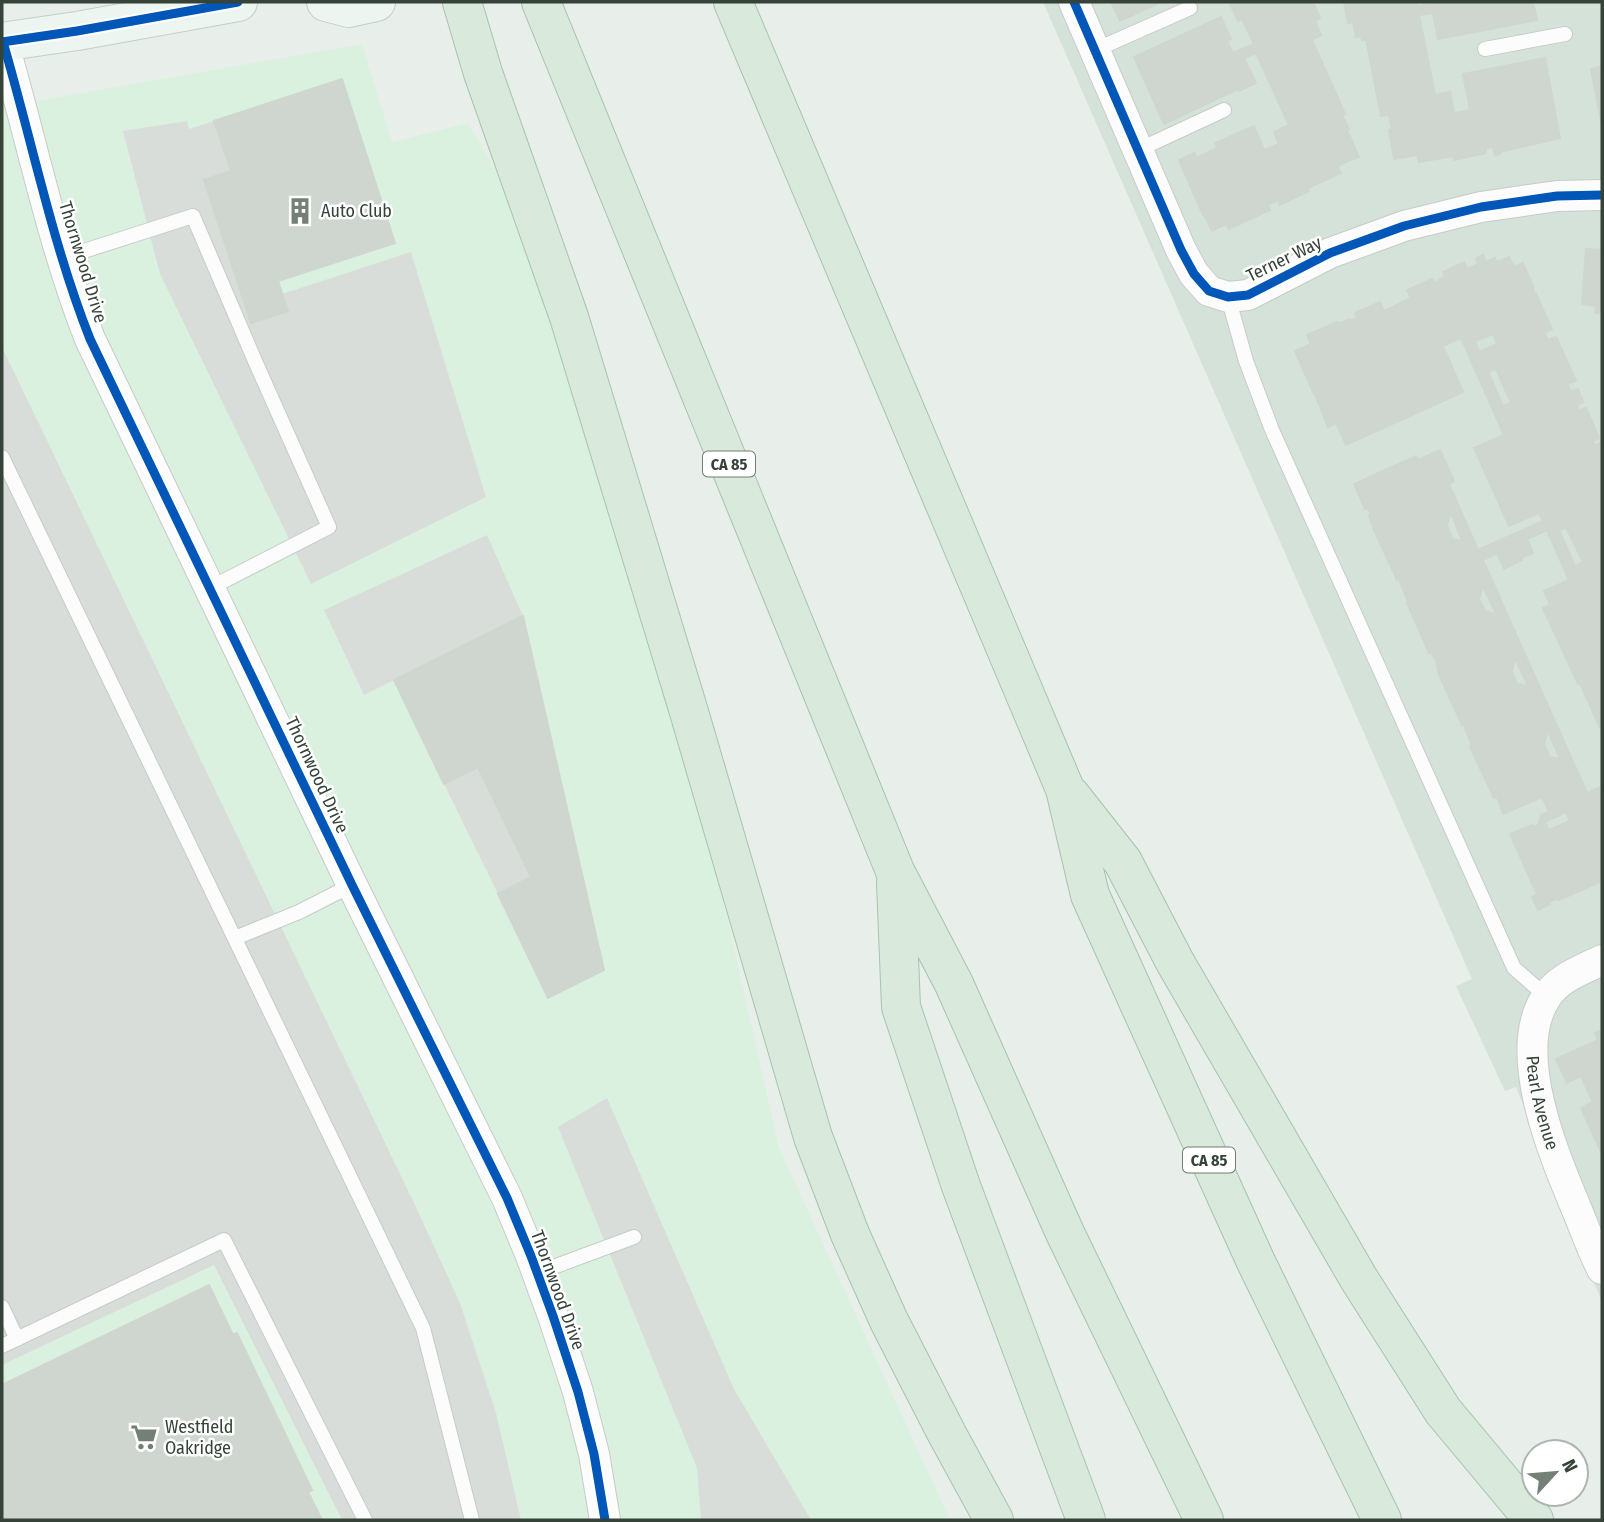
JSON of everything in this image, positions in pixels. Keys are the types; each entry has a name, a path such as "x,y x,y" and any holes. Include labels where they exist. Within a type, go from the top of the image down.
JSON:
{"highway":[{"path":"462,2 569,317 689,712 813,1137 850,1234 889,1321 994,1520"},
{"name":"CA 85","path":"541,2 895,871 954,984 1065,1233 1203,1520"},
{"name":"CA 85","path":"736,10 1065,789 1090,895 1256,1262 1382,1520"},
{"path":"1065,789 1123,862 1175,962 1359,1279 1443,1411 1534,1520"},
{"path":"895,871 901,1007 961,1186 1086,1520"}],"street":[{"path":"2,42 238,2"},
{"path":"326,2 349,8 376,2"},
{"name":"Terner Way","path":"1074,2 1178,241 1194,274 1209,291 1228,297 1248,295 1330,253 1404,226 1481,207 1557,196 1602,195"},
{"name":"Thornwood Drive","path":"2,42 62,258 90,339 352,885 507,1198 553,1316 578,1392 594,1454 605,1520"},
{"path":"1546,996 1563,979 1602,960"},
{"name":"Pearl Avenue","path":"1546,996 1535,1019 1532,1045 1538,1099 1553,1153 1602,1269"}],"lane":[{"path":"1095,50 1190,8"},
{"path":"1485,49 1565,34"},
{"path":"1138,150 1224,110"},
{"path":"62,258 193,216 329,527 210,588"},
{"path":"1228,297 1272,430 1514,968 1546,996"},
{"path":"2,457 423,1328 472,1520"},
{"path":"235,939 299,912 352,885"},
{"path":"537,1273 634,1237"},
{"path":"2,1346 224,1240 365,1520"},
{"path":"2,1307 17,1339"}],"shaded area":[{"path":"1043,2 1602,2 1602,1302 1516,1087 1505,1091 1456,986 1472,979"},
{"path":"362,44 392,142 468,123 580,317 680,709 779,1148 950,1520 2,1520 2,107"},
{"path":"187,121 189,129 214,121 231,171 204,181 251,323 287,312 282,294 411,252 486,497 311,584 160,274 123,131"},
{"path":"2,347 460,1303 496,1413 521,1520 342,1520 214,1265 2,1365"},
{"path":"487,535 523,616 364,695 324,610"},
{"path":"478,767 531,877 498,894 444,784"},
{"path":"607,1098 734,1389 811,1520 701,1520 697,1468 558,1127"}],"building":[{"path":"1111,2 1161,2 1120,21"},
{"path":"1229,2 1313,2 1320,18 1315,21 1321,35 1312,40 1345,114 1342,115 1359,157 1337,166 1341,173 1308,188 1309,191 1280,205 1278,200 1268,205 1270,210 1229,229 1226,224 1212,231 1179,160 1194,153 1197,158 1217,148 1215,143 1254,126 1264,150 1279,144 1274,132 1289,125 1256,53 1244,58 1256,83 1164,124 1134,57 1221,17 1231,39 1227,41 1233,53 1254,44 1242,19 1238,21"},
{"path":"1344,2 1417,2 1418,6 1440,2 1533,2 1537,20 1438,39 1433,13 1419,15 1435,95 1450,92 1454,113 1470,110 1463,74 1545,58 1560,138 1495,155 1493,147 1485,149 1486,153 1454,160 1453,156 1419,162 1417,155 1394,159 1389,115 1381,116 1366,39 1356,37 1353,22 1348,23"},
{"path":"1602,66 1602,126 1591,69"},
{"name":"Auto Club","path":"342,79 395,243 278,281 288,311 251,323 204,180 231,171 214,121"},
{"path":"1586,249 1602,250 1602,313 1595,313 1596,306 1582,304"},
{"path":"1483,255 1486,262 1495,258 1497,262 1509,257 1514,267 1523,263 1552,329 1544,333 1548,340 1556,337 1576,381 1567,384 1571,392 1578,389 1583,402 1577,405 1579,411 1586,408 1599,438 1593,441 1595,446 1601,442 1602,444 1602,732 1543,608 1550,605 1544,591 1569,580 1547,530 1527,539 1533,553 1504,569 1497,553 1483,560 1587,793 1602,786 1602,881 1549,902 1550,904 1538,910 1532,897 1537,894 1510,834 1538,825 1541,815 1549,812 1542,797 1503,814 1497,797 1494,798 1470,747 1472,746 1464,725 1439,675 1436,660 1431,652 1429,653 1399,579 1397,580 1374,530 1368,508 1365,509 1354,484 1416,456 1418,460 1440,450 1454,481 1449,484 1478,550 1543,521 1539,513 1509,526 1474,448 1504,435 1461,338 1443,346 1463,392 1346,445 1336,423 1328,427 1295,351 1311,344 1307,335 1337,322 1351,321 1357,318 1355,313 1380,302 1384,311 1411,298 1407,290 1432,279 1434,283 1439,281 1445,277 1443,272 1464,262 1467,269 1478,264 1476,258","holes":["1493,334 1497,344 1479,352 1475,341","1496,369 1511,403 1503,406 1488,372","1451,513 1462,541 1452,539 1447,525","1566,527 1583,562 1575,566 1559,530","1483,586 1496,614 1485,611 1479,599","1515,658 1528,686 1517,684 1512,671","1548,731 1560,759 1550,757 1544,744","1566,812 1570,821 1549,830 1545,822"]},
{"path":"523,616 604,970 548,998 498,894 531,877 478,767 444,784 394,680"},
{"path":"1602,1030 1601,1152 1581,1108 1593,1102 1581,1076 1567,1083 1556,1059 1598,1040 1595,1033"},
{"name":"Westfield Oakridge","path":"209,1285 233,1335 237,1333 312,1490 308,1492 322,1520 2,1520 2,1385"}],"cycle path":[{"path":"2,42 238,2"},
{"path":"1074,2 1181,250 1194,274 1209,291 1228,297 1248,295 1330,253 1404,226 1481,207 1557,196 1602,195"},
{"path":"3,42 53,229 90,339 352,885 507,1198 553,1316 578,1392 594,1454 605,1520"}],"place":[{"name":"Auto Club","path":"300,211"},
{"name":"Westfield Oakridge","path":"144,1437"}]}
